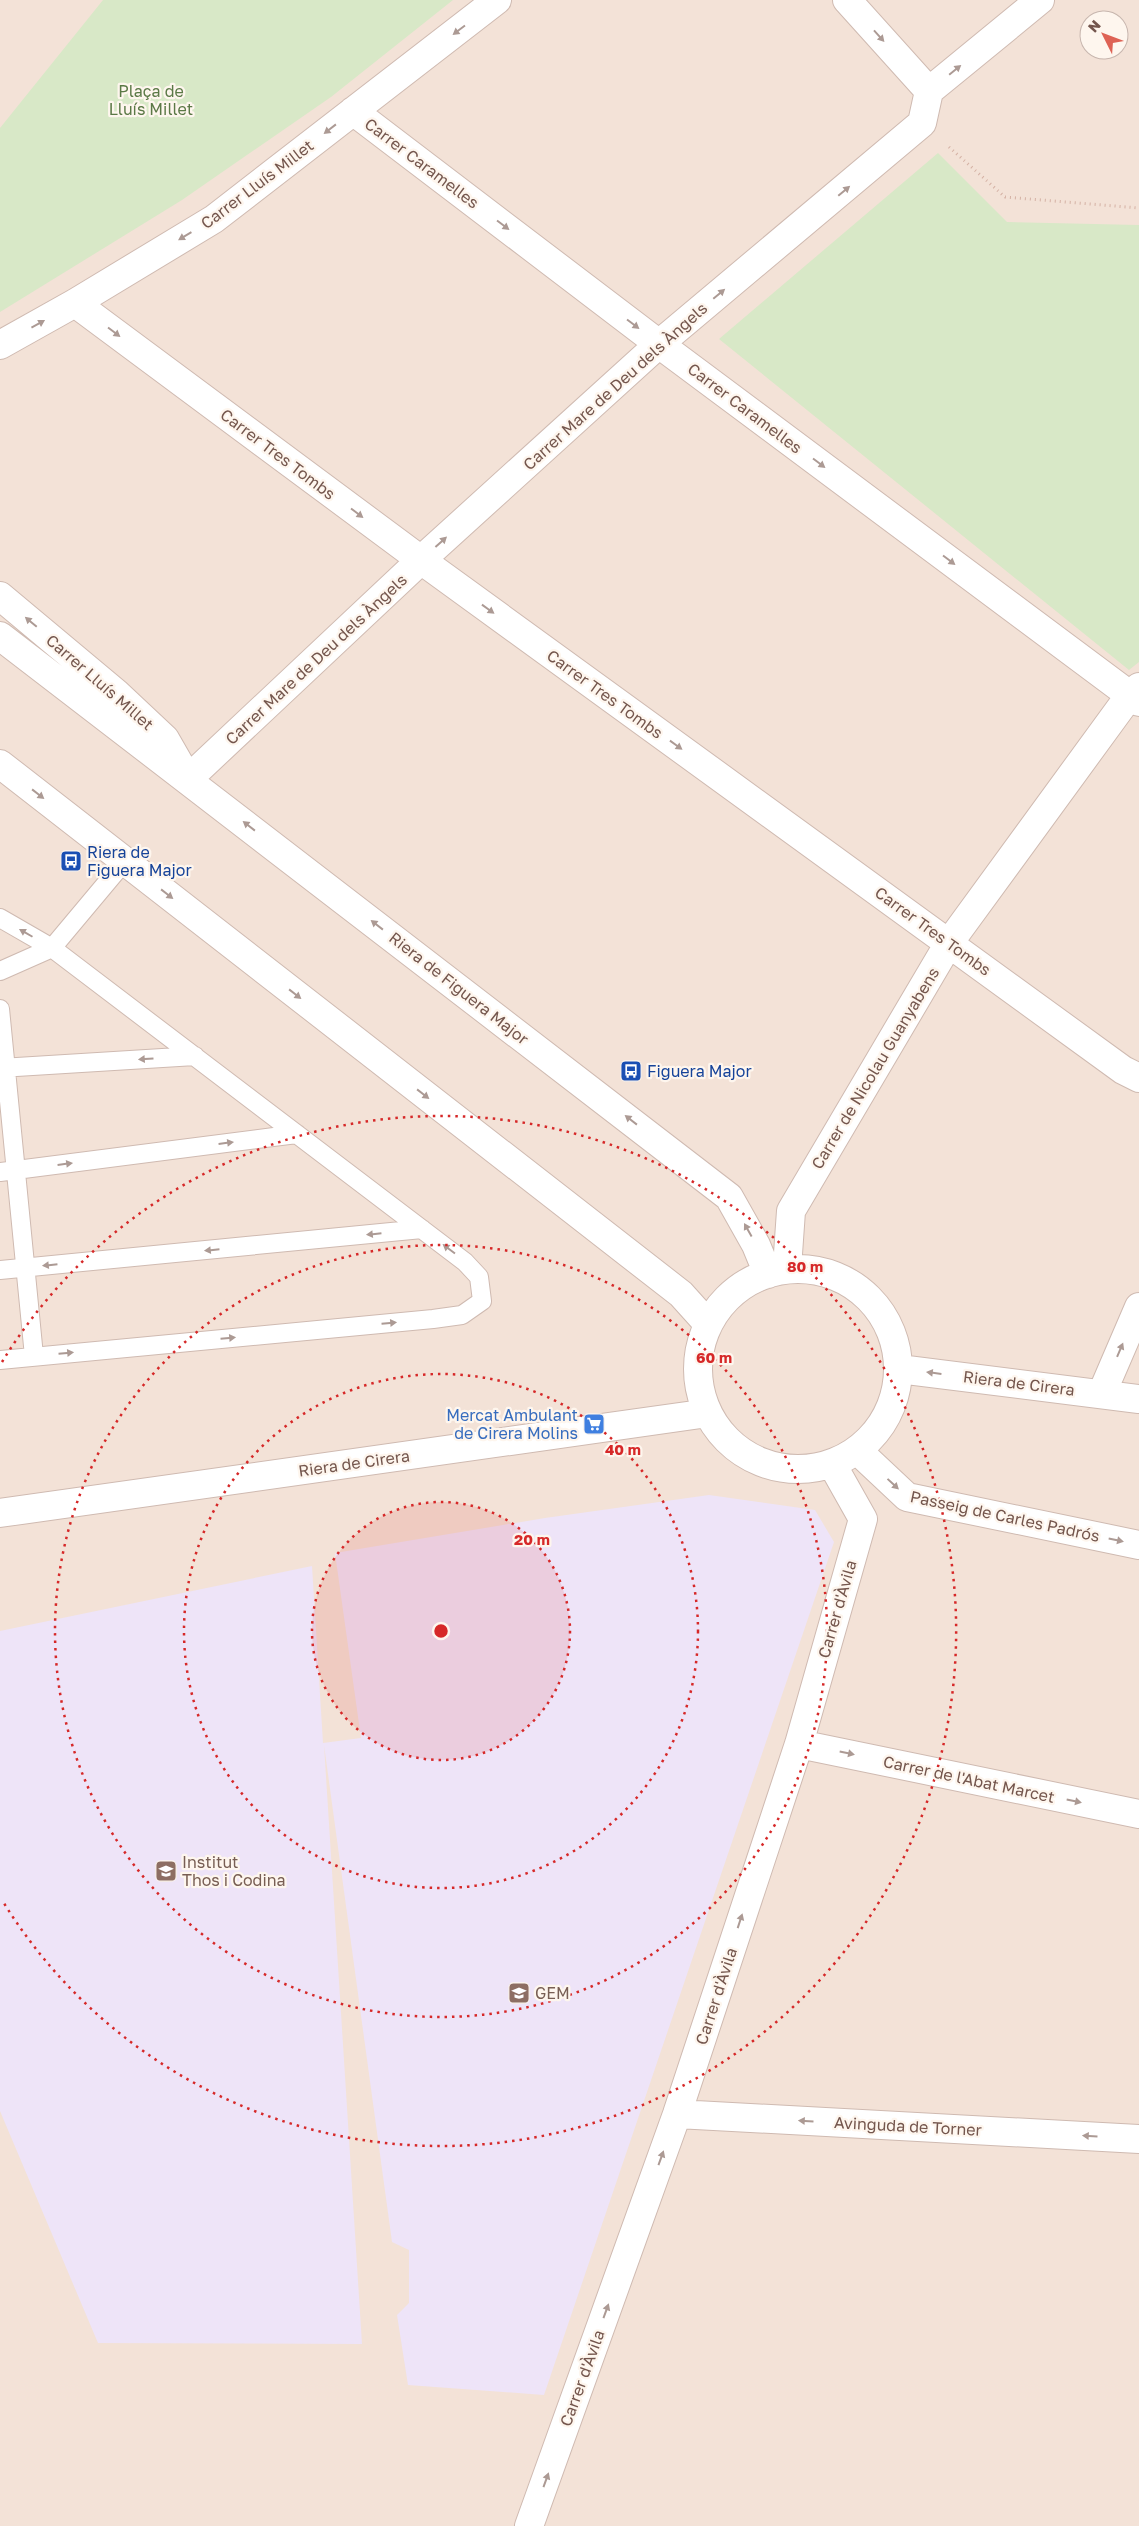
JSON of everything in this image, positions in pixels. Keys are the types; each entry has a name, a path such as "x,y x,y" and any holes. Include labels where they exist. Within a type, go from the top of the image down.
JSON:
{"street":[{"name":"Carrer Lluís Millet","path":"0,345 75,303 214,219 497,0"},
{"path":"847,0 929,91"},
{"path":"922,123 929,91 1040,0"},
{"name":"Carrer Caramelles","path":"353,111 659,344 1136,695"},
{"name":"Carrer Mare de Deu dels Àngels","path":"188,779 421,560 659,344 922,123"},
{"name":"Carrer Tres Tombs","path":"75,303 421,560 1123,1070 1139,1078"},
{"name":"Carrer Lluís Millet","path":"0,596 116,694 165,739 188,779"},
{"name":"Riera de Figuera Major","path":"0,636 729,1197 756,1245 777,1271"},
{"name":"Carrer de Nicolau Guanyabens","path":"777,1271 791,1211 949,943 1136,695"},
{"path":"0,764 681,1294 708,1324"},
{"path":"777,1271 821,1271 852,1283 878,1306 894,1336 900,1369 897,1392 888,1414 875,1434 858,1451 832,1464 803,1470 774,1467 746,1456 724,1437 708,1413 700,1391 698,1369 700,1346 708,1324 728,1297 755,1278 777,1271"},
{"path":"1102,1393 1139,1307"},
{"name":"Riera de Cirera","path":"900,1369 1139,1399"},
{"name":"Riera de Cirera","path":"0,1513 708,1413"},
{"name":"Passeig de Carles Padrós","path":"858,1451 906,1497 1139,1545"},
{"name":"Carrer d'Àvila","path":"529,2526 677,2114 799,1744 863,1519 832,1464"},
{"name":"Carrer de l'Abat Marcet","path":"799,1744 1139,1814"},
{"name":"Avinguda de Torner","path":"677,2114 1139,2139"}],"lane":[{"path":"0,971 52,948 124,862"},
{"path":"0,918 52,948 465,1262 479,1277 482,1301 462,1315 0,1360"},
{"path":"0,1009 8,1171 27,1268 34,1356"},
{"path":"3,1068 195,1056"},
{"path":"8,1171 297,1134"},
{"path":"0,1270 422,1229"}],"path":[{"path":"922,123 1005,197 1139,208"}],"shaded area":[{"path":"0,0 1139,0 1139,2526 0,2526"},
{"path":"709,1495 815,1510 834,1542 544,2395 408,2385 397,2315 409,2303 409,2250 392,2242 324,1745 362,2344 98,2343 0,2111 0,1631 312,1566 323,1743 361,1738 335,1553 545,1518"}],"green space":[{"name":"Plaça de Lluís Millet","path":"103,0 453,0 331,97 182,200 0,312 0,128"},
{"path":"938,153 1007,222 1139,225 1139,662 1129,670 719,339"}],"place":[{"name":"Riera de Figuera Major","path":"71,861"},
{"name":"Figuera Major","path":"631,1071"},
{"name":"Mercat Ambulant de Cirera Molins","path":"594,1424"},
{"name":"Institut Thos i Codina","path":"166,1871"},
{"name":"GEM","path":"519,1993"}]}
